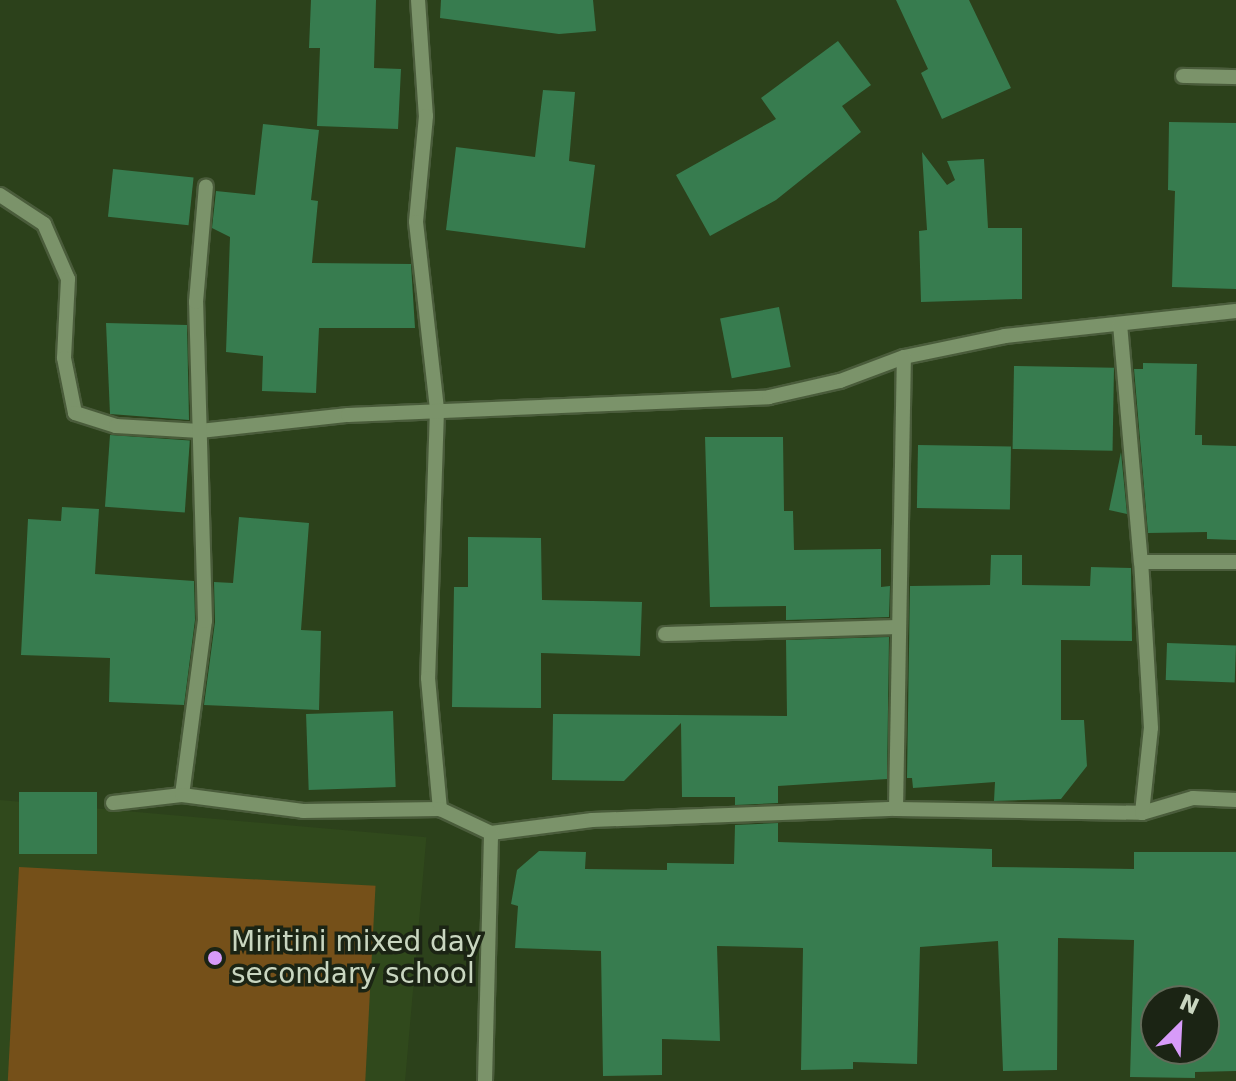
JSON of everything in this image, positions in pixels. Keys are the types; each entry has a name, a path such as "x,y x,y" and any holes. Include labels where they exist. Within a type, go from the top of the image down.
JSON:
{"street":[{"path":"418,0 426,116 416,222 437,410 428,678 440,809"},
{"path":"1183,76 1236,77"},
{"path":"182,795 205,621 196,302 206,186"},
{"path":"0,195 44,224 68,279 64,358 75,413 116,426 200,431 437,410 769,397 840,381 904,357 1005,336 1236,311"},
{"path":"1120,324 1141,562 1151,728 1142,813"},
{"path":"896,809 904,357"},
{"path":"1141,562 1236,562"},
{"path":"665,634 899,627"},
{"path":"113,803 182,795 303,811 440,809 491,833 592,820 896,809 1142,813 1193,798 1236,800"},
{"path":"485,1081 491,833"}],"shaded area":[{"name":"Miritini mixed day secondary school","path":"0,800 426,837 405,1081 0,1081"},
{"name":"Miritini mixed day secondary school","path":"19,867 376,886 365,1081 8,1081"}],"building":[{"path":"311,0 376,0 374,68 401,69 398,129 317,126 320,48 309,48"},
{"path":"441,0 593,0 596,31 559,34 440,18"},
{"path":"896,0 969,0 1011,88 942,119 921,73 928,69"},
{"path":"838,41 871,85 842,106 861,132 776,200 710,236 676,175 776,119 761,98"},
{"path":"543,90 575,92 569,161 595,165 585,248 446,230 456,147 535,157"},
{"path":"1169,122 1236,123 1236,289 1172,287 1175,191 1168,190"},
{"path":"263,124 319,130 311,200 318,201 312,263 411,264 415,328 319,328 316,393 262,391 263,356 226,352 230,237 212,228 216,191 255,195"},
{"path":"922,152 947,185 955,180 947,161 984,159 988,228 1022,228 1022,299 921,302 919,231 927,230"},
{"path":"113,169 194,177 189,225 108,217"},
{"path":"779,307 791,367 732,378 720,318"},
{"path":"106,323 187,325 189,420 110,414"},
{"path":"1143,363 1197,364 1195,435 1202,435 1202,445 1236,446 1236,540 1207,539 1207,532 1148,533 1134,369 1143,369"},
{"path":"1014,366 1114,368 1113,451 1013,449"},
{"path":"110,435 190,441 185,512 105,507"},
{"path":"705,437 783,437 784,511 793,511 794,550 881,549 881,587 890,586 889,617 786,620 786,606 710,607"},
{"path":"918,445 1011,447 1010,510 917,508"},
{"path":"1121,452 1127,514 1109,510"},
{"path":"62,507 99,509 95,574 194,581 195,620 184,705 109,702 110,658 21,655 28,519 61,521"},
{"path":"239,517 309,523 301,630 321,631 319,710 204,705 215,622 214,582 233,583"},
{"path":"468,537 541,538 542,600 642,602 640,656 541,653 541,708 452,707 454,587 468,587"},
{"path":"991,555 1022,555 1022,585 1090,586 1091,567 1131,568 1132,641 1061,640 1061,720 1084,720 1087,766 1061,799 994,801 995,782 913,788 912,778 907,778 910,586 990,585"},
{"path":"889,637 887,779 778,786 778,803 735,805 735,797 682,797 681,723 624,781 552,780 553,714 787,716 786,640"},
{"path":"1167,643 1236,645 1235,682 1166,680"},
{"path":"393,711 396,787 309,790 306,714"},
{"path":"19,792 97,792 97,854 19,854"},
{"path":"778,823 778,842 992,849 992,867 1134,869 1134,852 1236,852 1236,1071 1195,1072 1195,1078 1130,1077 1134,940 1058,938 1057,1070 1003,1071 998,941 920,947 917,1064 853,1062 853,1069 801,1070 803,948 717,946 720,1041 662,1039 662,1075 603,1076 601,951 515,948 518,906 511,904 517,870 539,851 586,852 585,869 667,870 667,863 734,864 735,825"}],"place":[{"name":"Miritini mixed day secondary school","path":"215,958"}]}
